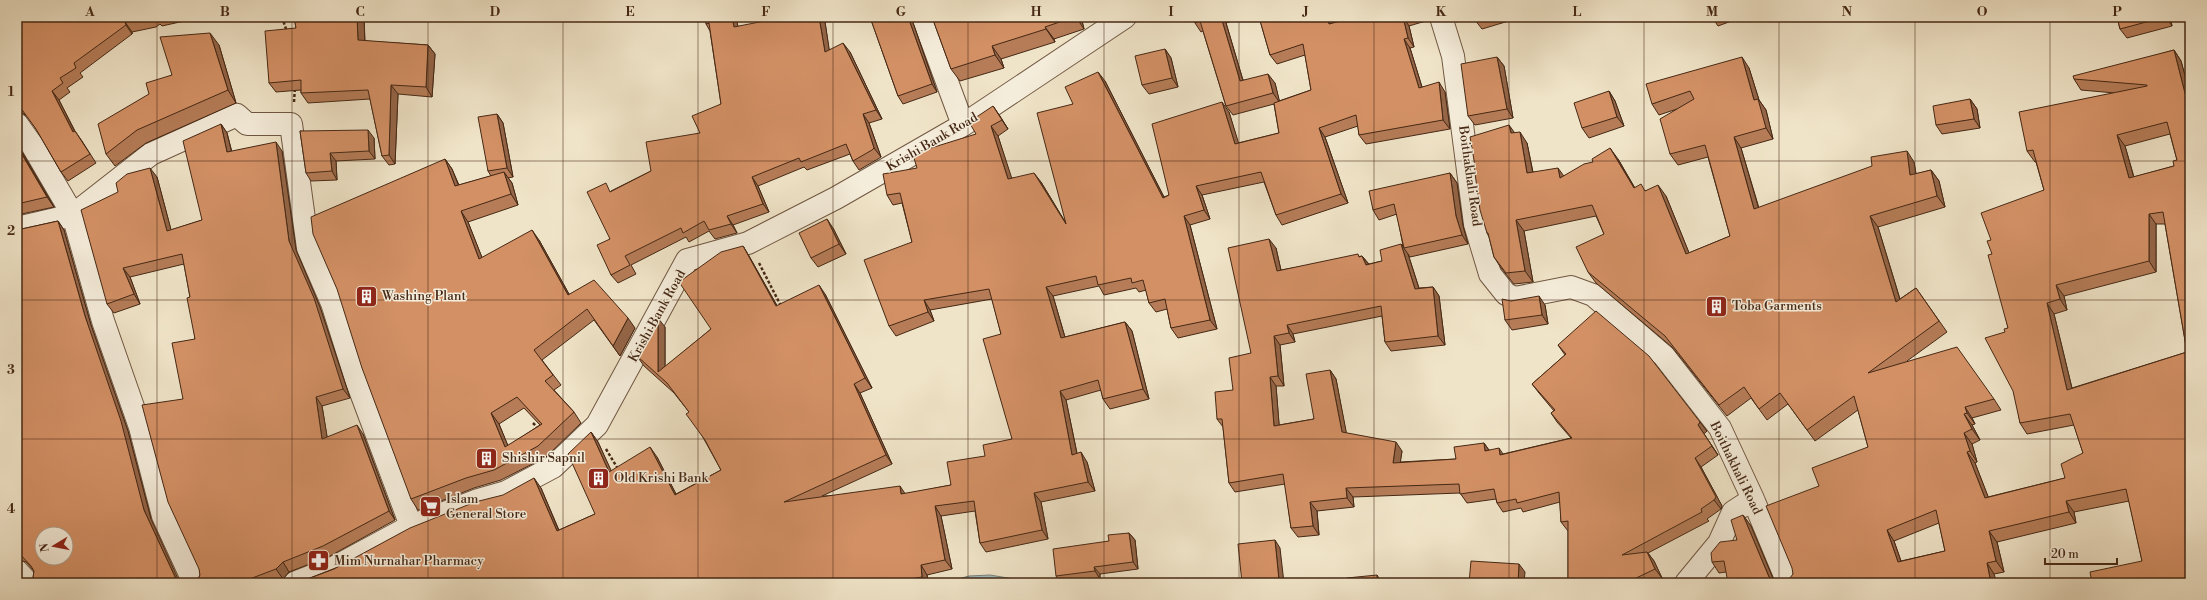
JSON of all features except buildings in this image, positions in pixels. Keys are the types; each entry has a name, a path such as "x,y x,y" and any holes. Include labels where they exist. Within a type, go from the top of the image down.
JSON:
{"street":[{"path":"923,17 963,125"},
{"name":"Krishi Bank Road","path":"294,583 339,575 411,526 478,500 506,492 553,467 595,427 688,260 748,243 836,198 963,125 1125,17"},
{"name":"Boithakhali Road","path":"1441,17 1454,56 1475,224 1490,274 1506,294 1514,298 1571,286 1593,295 1664,356 1720,428 1753,499 1788,583"},
{"path":"17,228 73,215 151,154 237,116 247,124 291,124 308,248 332,303 357,382 411,526"},
{"path":"17,124 32,145 73,215 102,321 140,427 163,516 194,583"},
{"path":"1686,583 1719,543 1734,512 1753,499"},
{"path":"17,571 28,583"}],"path":[{"path":"282,17 289,38"},
{"path":"291,124 296,80"},
{"path":"748,243 785,312"},
{"path":"595,427 620,472"}],"water":[{"path":"990,575 1038,583 943,583 969,576"}],"place":[{"name":"Washing Plant","path":"366,296"},
{"name":"Toba Garments","path":"1717,306"},
{"name":"Shishir Sapnil","path":"486,458"},
{"name":"Old Krishi Bank","path":"598,478"},
{"name":"Islam General Store","path":"431,506"},
{"name":"Mim Nurnahar Pharmacy","path":"318,561"}]}
